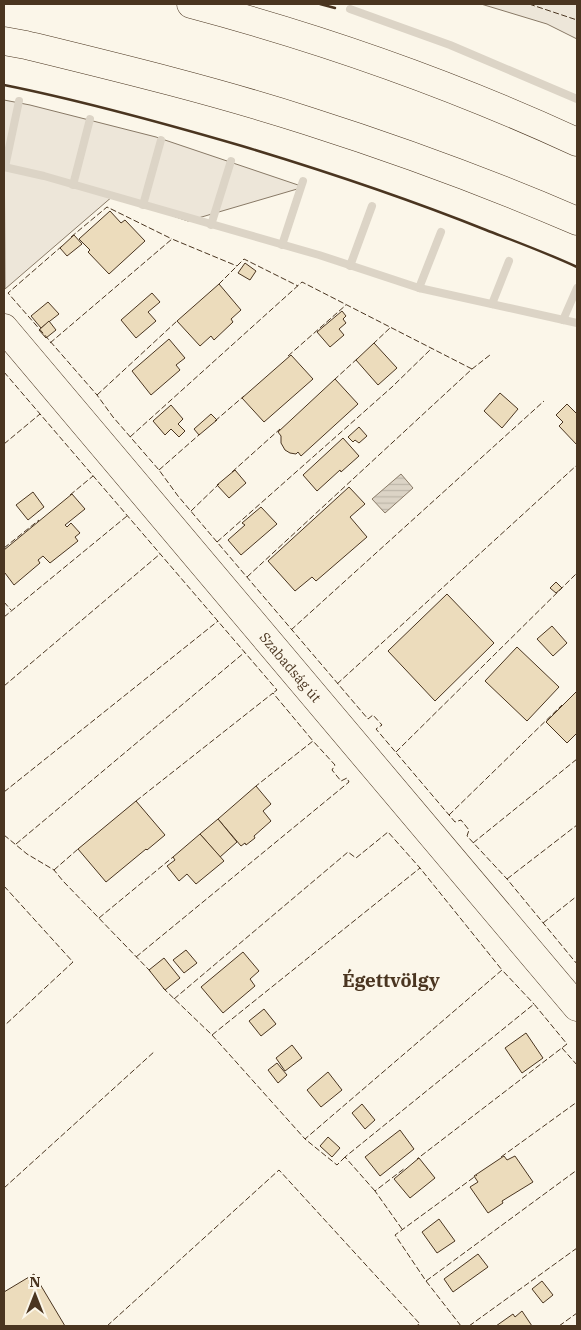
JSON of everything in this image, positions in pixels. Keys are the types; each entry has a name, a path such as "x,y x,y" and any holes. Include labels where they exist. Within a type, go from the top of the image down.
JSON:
{"main road":[{"path":"191,4 237,16 442,85 577,142"},
{"path":"4,41 166,80 306,120 497,187 577,221"},
{"name":"Szabadság út","path":"4,328 577,1007"}],"shaded area":[{"path":"481,4 577,4 577,39 547,24"},
{"path":"4,100 156,137 304,187 188,221 113,196 5,289"},
{"path":"401,474 413,488 385,513 372,499"}],"building":[{"path":"110,211 121,223 125,220 145,241 109,274 88,252 90,250 79,239"},
{"path":"74,235 82,244 67,256 60,248"},
{"path":"245,263 256,271 250,280 238,273"},
{"path":"219,284 241,310 231,319 233,322 214,340 211,336 200,346 177,321"},
{"path":"152,293 160,302 148,312 156,321 136,338 121,320"},
{"path":"48,302 59,314 41,328 31,316"},
{"path":"342,311 346,316 343,319 346,323 339,329 344,335 330,347 317,332"},
{"path":"49,321 56,330 46,338 39,330"},
{"path":"169,339 185,358 176,365 180,370 151,395 132,371"},
{"path":"374,343 397,368 378,385 356,360"},
{"path":"291,355 313,379 264,422 242,398"},
{"path":"335,379 358,404 301,456 298,452 296,454 285,450 278,432"},
{"path":"500,393 518,409 502,428 484,411"},
{"path":"567,404 577,414 577,445 559,426 563,422 556,415"},
{"path":"171,405 183,419 178,424 185,431 179,437 171,429 165,435 153,421"},
{"path":"211,414 217,420 199,435 194,429"},
{"path":"359,427 367,436 359,443 355,440 353,442 348,437"},
{"path":"343,438 359,456 317,491 303,475"},
{"path":"235,470 246,483 229,498 217,485"},
{"path":"349,487 365,504 350,517 367,537 316,581 312,577 295,591 268,561"},
{"path":"33,492 44,507 28,520 16,505"},
{"path":"72,494 85,509 65,525 67,527 71,523 80,533 75,537 78,541 50,563 43,556 38,560 40,563 14,585 4,573 4,550"},
{"path":"261,507 277,524 241,555 228,540 245,525 242,523"},
{"path":"556,582 562,588 556,593 550,588"},
{"path":"447,594 494,643 435,701 388,651"},
{"path":"552,626 567,643 553,656 537,639"},
{"path":"517,647 559,687 527,721 485,681"},
{"path":"577,691 577,733 567,743 546,722"},
{"path":"256,786 271,804 263,811 271,821 254,836 255,838 246,845 245,843 241,846 218,819"},
{"path":"136,801 165,835 106,882 78,849"},
{"path":"218,819 237,842 220,857 200,834"},
{"path":"200,834 224,861 196,884 187,874 179,881 167,866 175,860 173,857"},
{"path":"186,950 197,963 184,973 173,960"},
{"path":"243,952 259,971 250,979 255,986 223,1013 201,987"},
{"path":"164,958 180,978 165,990 149,970"},
{"path":"264,1009 276,1024 261,1036 249,1021"},
{"path":"526,1033 543,1058 522,1073 505,1048"},
{"path":"292,1045 302,1058 285,1071 276,1058"},
{"path":"277,1063 287,1075 278,1083 268,1070"},
{"path":"328,1072 342,1090 321,1107 307,1090"},
{"path":"362,1104 375,1120 365,1129 352,1113"},
{"path":"400,1130 414,1149 380,1176 365,1157"},
{"path":"328,1137 340,1148 332,1157 320,1146"},
{"path":"504,1156 507,1160 515,1156 533,1182 502,1201 503,1203 488,1213 470,1187 478,1182 474,1176"},
{"path":"419,1158 435,1178 410,1198 394,1179"},
{"path":"439,1219 455,1241 437,1253 422,1232"},
{"path":"478,1254 488,1267 453,1292 444,1279"},
{"path":"34,1274 65,1326 4,1326 4,1292"},
{"path":"542,1281 553,1295 543,1303 532,1289"},
{"path":"522,1311 532,1326 496,1326 513,1314 515,1317"}],"waterway":[{"path":"350,9 450,45 577,99"},
{"path":"5,167 19,101"},
{"path":"73,185 90,119"},
{"path":"143,205 161,140"},
{"path":"211,225 231,161"},
{"path":"4,167 44,176 319,255 419,288 577,323"},
{"path":"282,245 303,181"},
{"path":"350,266 372,206"},
{"path":"419,288 441,232"},
{"path":"492,304 509,261"},
{"path":"563,320 577,288"}],"fence":[{"path":"529,4 577,20"},
{"path":"71,237 107,207 172,239"},
{"path":"50,343 172,239 237,266"},
{"path":"62,246 8,293 97,395 178,496 368,719 373,715 382,725 376,729 455,822 461,820 469,830 467,836 507,879 577,964"},
{"path":"219,284 244,259 298,286"},
{"path":"130,437 302,282 472,369"},
{"path":"288,356 346,305"},
{"path":"97,395 177,321"},
{"path":"373,344 391,327"},
{"path":"217,542 392,387 432,348"},
{"path":"247,577 472,369 490,355"},
{"path":"334,380 358,358"},
{"path":"4,372 277,690 273,693"},
{"path":"215,421 244,396"},
{"path":"291,630 544,401"},
{"path":"4,444 40,414"},
{"path":"232,472 280,429"},
{"path":"159,470 200,434"},
{"path":"337,684 577,465"},
{"path":"70,495 93,476"},
{"path":"191,511 219,484"},
{"path":"4,617 127,516"},
{"path":"4,548 39,520"},
{"path":"4,686 160,554"},
{"path":"396,752 577,573"},
{"path":"4,602 11,610"},
{"path":"4,792 218,621"},
{"path":"16,844 245,652"},
{"path":"136,801 273,693 313,741"},
{"path":"449,815 562,705"},
{"path":"136,957 349,782 347,778 341,781 332,770 335,765 313,741 256,786"},
{"path":"473,843 577,759"},
{"path":"507,879 577,825"},
{"path":"174,999 348,852 356,858 388,832 420,868 502,970"},
{"path":"4,835 27,854 54,870 151,972"},
{"path":"54,870 78,849"},
{"path":"99,918 173,857"},
{"path":"212,1035 420,868"},
{"path":"4,886 73,962 4,1026"},
{"path":"543,923 577,896"},
{"path":"345,1157 337,1165 305,1139 502,970 534,1004"},
{"path":"163,988 212,1035 305,1139"},
{"path":"375,1191 345,1157 534,1004 567,1044 417,1159"},
{"path":"562,1048 577,1065"},
{"path":"4,1188 155,1051"},
{"path":"501,1157 577,1102"},
{"path":"402,1229 375,1191 405,1168"},
{"path":"107,1326 279,1170 420,1324 416,1326"},
{"path":"426,1281 577,1170"},
{"path":"461,1326 426,1281 395,1235 477,1175"},
{"path":"469,1326 577,1248"},
{"path":"559,1326 577,1313"}],"wall":[{"path":"320,4 335,8"},
{"path":"4,85 153,121 304,165 426,207 577,267"}],"district":[{"name":"Égettvölgy","path":"391,980"}]}
